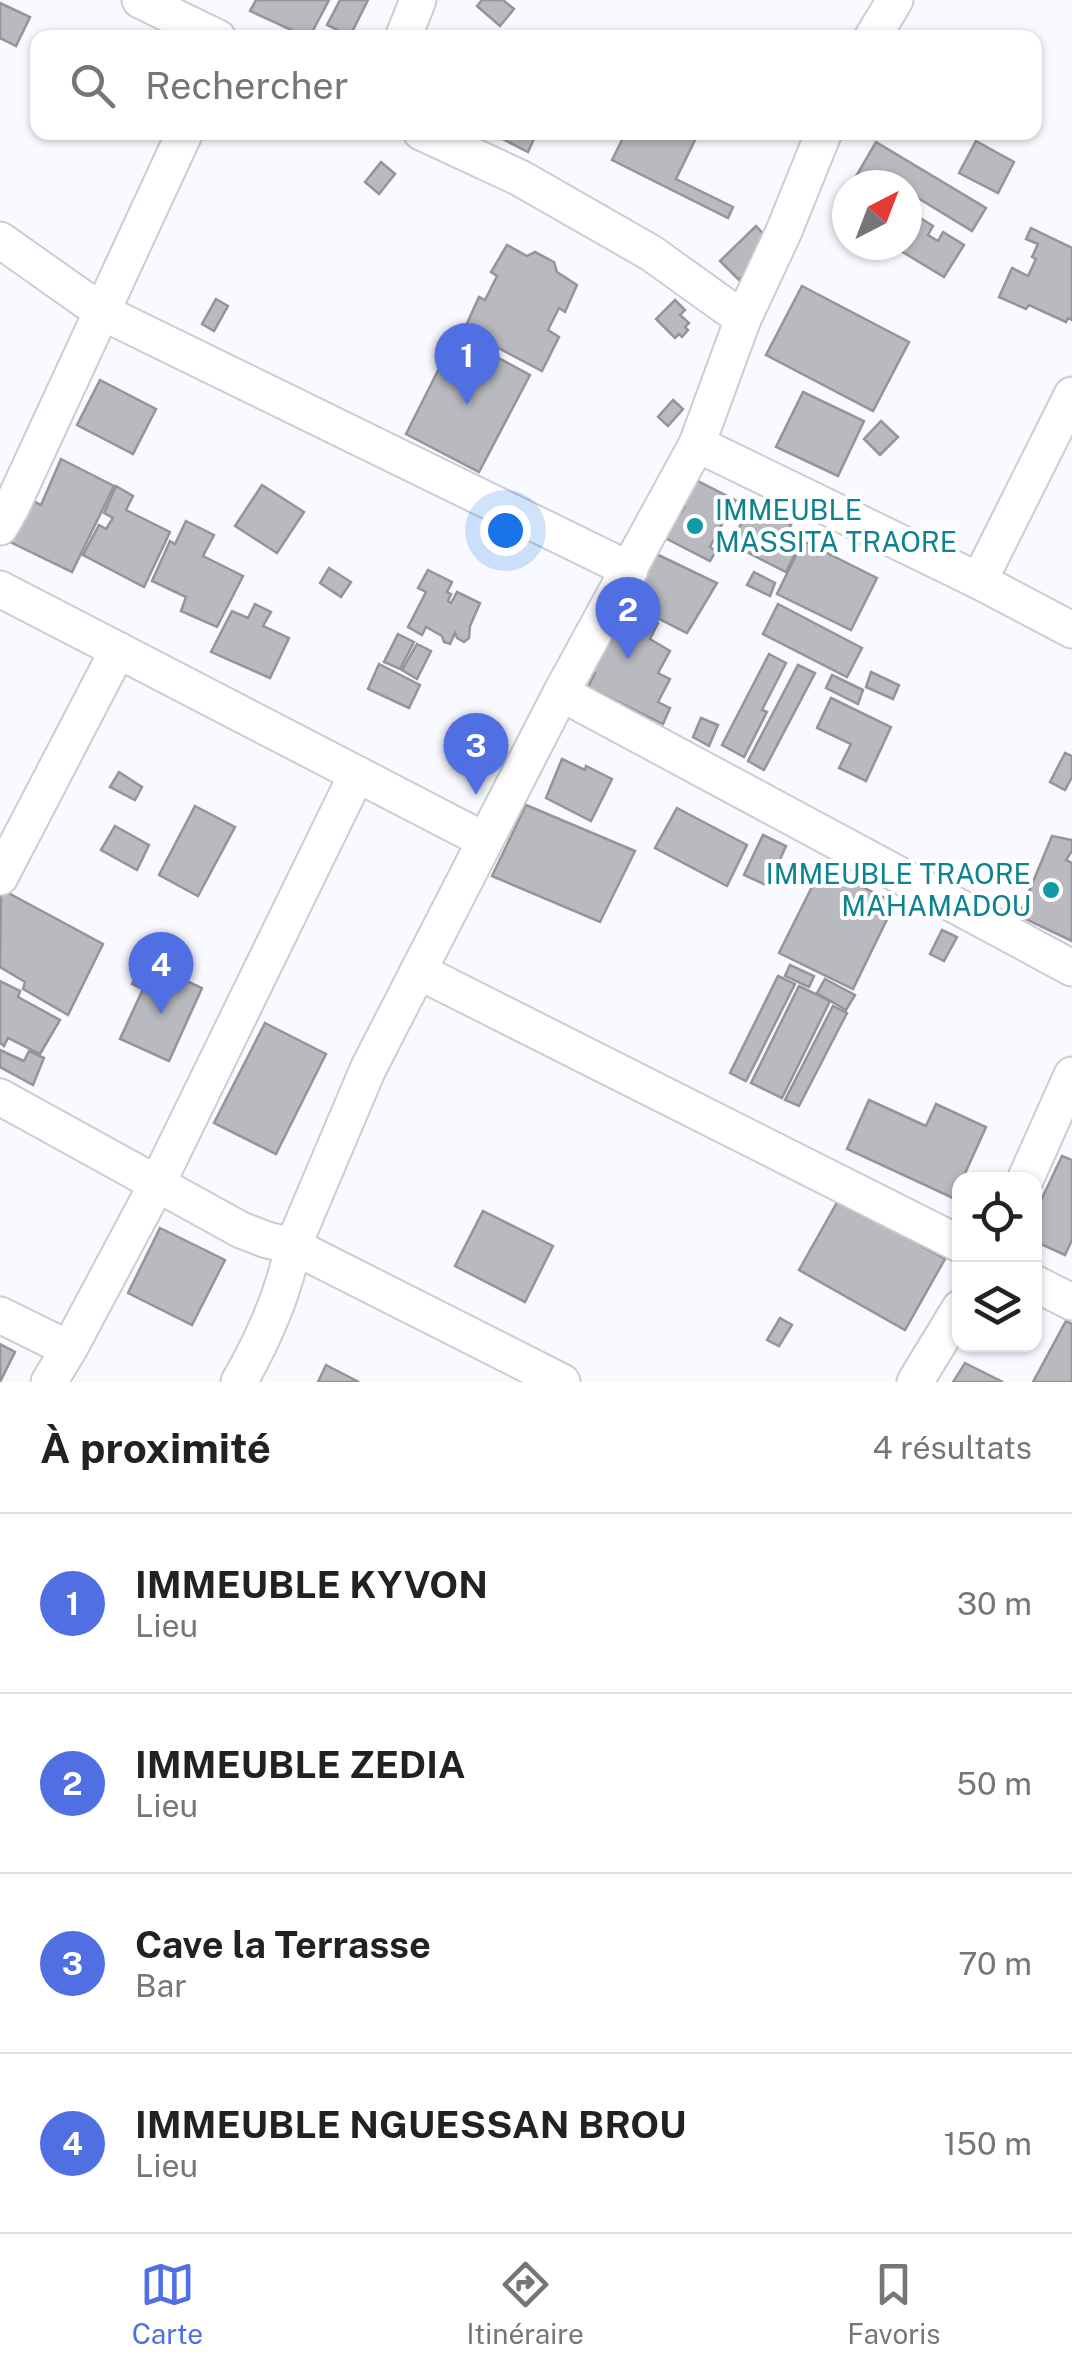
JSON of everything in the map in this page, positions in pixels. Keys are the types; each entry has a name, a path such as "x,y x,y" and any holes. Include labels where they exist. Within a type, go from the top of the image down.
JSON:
{"street":[{"path":"140,0 202,30"},
{"path":"406,30 418,0"},
{"path":"877,30 895,0"},
{"path":"0,528 181,140"},
{"path":"438,140 520,178 650,253 743,319"},
{"path":"240,1382 259,1348 293,1246 368,1069 484,840 697,444 743,319 821,140"},
{"path":"0,240 102,312 630,570"},
{"path":"980,580 1072,395"},
{"path":"697,444 980,580 1072,630"},
{"path":"0,589 484,840"},
{"path":"0,878 118,650"},
{"path":"562,693 1072,968"},
{"path":"48,1382 157,1184 357,774"},
{"path":"418,970 952,1240"},
{"path":"1029,1172 1072,1076"},
{"path":"0,1096 241,1230 293,1246 562,1382"},
{"path":"1042,1287 1072,1302"},
{"path":"0,1314 69,1349"},
{"path":"915,1382 952,1321"}],"building":[{"path":"256,0 329,0 313,30 292,30 250,11"},
{"path":"340,0 368,0 353,30 327,25"},
{"path":"482,0 503,0 514,9 500,26 477,6"},
{"path":"0,3 30,17 16,46 0,38"},
{"path":"505,140 533,140 528,152"},
{"path":"622,140 695,140 676,179 733,207 728,218 612,160"},
{"path":"976,141 1014,162 998,193 959,173"},
{"path":"876,142 986,208 972,231 922,201 922,170 860,170"},
{"path":"381,162 395,174 379,194 365,182"},
{"path":"922,219 933,226 928,235 938,241 943,232 964,245 944,277 916,260 922,260"},
{"path":"756,226 774,245 739,280 720,261"},
{"path":"1031,228 1072,248 1072,320 1068,318 1066,322 999,297 1012,268 1028,276 1036,259 1032,257 1038,244 1026,239"},
{"path":"507,245 527,256 535,252 554,262 557,272 577,285 565,312 559,308 548,330 559,337 542,371 464,330 479,297 485,300 497,276 491,272"},
{"path":"802,286 909,342 873,411 766,355"},
{"path":"216,299 228,306 214,331 202,324"},
{"path":"675,300 685,310 680,315 689,323 682,337 679,334 675,338 656,319"},
{"path":"456,335 530,375 479,472 406,434"},
{"path":"100,380 156,409 133,454 77,425"},
{"path":"803,392 864,421 838,476 776,447"},
{"path":"673,400 683,409 668,426 658,417"},
{"path":"881,421 898,437 880,455 864,439"},
{"path":"61,459 114,486 72,572 6,540 26,497 41,505"},
{"name":"IMMEUBLE MASSITA TRAORE","path":"694,479 739,502 733,514 729,511 710,547 716,551 710,561 665,538 674,511 680,514 685,507 680,504"},
{"path":"262,485 304,512 277,553 235,526"},
{"path":"116,486 133,496 126,510 170,532 144,587 83,555 99,525 106,529 113,518 104,513"},
{"path":"749,508 757,508 791,525 789,528 804,536 786,572 731,544"},
{"path":"186,521 214,535 203,556 243,576 217,627 181,611 186,597 152,581 170,541 175,544"},
{"path":"803,541 877,578 851,630 777,594"},
{"path":"648,550 717,583 687,633 622,600"},
{"path":"329,568 351,582 341,597 320,583"},
{"path":"428,570 452,582 447,592 451,594 451,603 457,592 480,603 469,638 464,642 455,633 450,644 426,627 422,635 408,627 426,592 418,588"},
{"path":"754,572 775,583 770,596 747,585"},
{"path":"255,604 271,612 263,626 289,638 270,678 211,652 232,611 248,618"},
{"path":"778,604 862,648 847,677 763,634"},
{"path":"631,608 658,623 650,639 670,651 658,673 670,679 658,702 670,708 663,724 588,687 595,673 587,668 601,642 607,645"},
{"path":"398,634 414,642 400,669 384,662"},
{"path":"417,644 431,651 417,679 402,670"},
{"path":"769,654 786,663 744,757 722,745"},
{"path":"379,664 420,685 409,708 368,689"},
{"path":"798,665 815,673 764,770 748,761"},
{"path":"871,672 899,685 893,699 866,687"},
{"path":"832,675 863,690 858,704 826,688"},
{"path":"831,698 891,727 866,781 839,768 851,744 817,728"},
{"path":"701,718 718,725 709,746 693,737"},
{"path":"1065,753 1072,756 1072,777 1065,790 1050,782"},
{"path":"562,759 612,779 591,821 546,798"},
{"path":"119,772 142,787 135,800 110,787"},
{"path":"526,805 635,851 600,922 492,876"},
{"path":"195,806 235,827 198,896 159,875"},
{"path":"677,808 747,845 727,886 655,848"},
{"path":"115,826 149,845 137,870 101,850"},
{"path":"763,835 786,846 768,886 744,875"},
{"name":"IMMEUBLE TRAORE MAHAMADOU","path":"1052,836 1072,840 1072,851 1066,860 1072,863 1072,941 1019,916"},
{"path":"822,867 895,903 853,989 779,953"},
{"path":"1,889 103,944 68,1015 23,989 25,982 0,967"},
{"path":"942,930 957,937 944,961 930,954"},
{"path":"143,961 202,988 169,1061 120,1039 143,989 132,984"},
{"path":"790,965 814,976 809,987 785,976"},
{"path":"778,976 795,984 746,1081 730,1073"},
{"path":"825,979 855,995 846,1010 817,993"},
{"path":"0,981 20,991 18,997 60,1020 40,1054 8,1038 4,1046 0,1043"},
{"path":"799,986 830,1001 782,1098 751,1083"},
{"path":"833,1006 847,1013 799,1106 785,1100"},
{"path":"265,1023 326,1054 276,1154 214,1123"},
{"path":"0,1050 24,1061 29,1051 44,1058 33,1085 0,1067"},
{"path":"869,1100 926,1126 936,1104 986,1127 966,1172 952,1172 952,1198 847,1149"},
{"path":"1062,1156 1072,1160 1072,1240 1065,1255 1042,1245 1042,1198"},
{"path":"839,1199 945,1259 905,1330 799,1270"},
{"path":"483,1211 553,1246 525,1302 455,1266"},
{"path":"160,1228 225,1260 192,1325 128,1293"},
{"path":"780,1318 792,1325 779,1346 767,1340"},
{"path":"1066,1321 1072,1324 1072,1382 1033,1382"},
{"path":"0,1344 15,1352 0,1382"},
{"path":"965,1363 1003,1382 953,1382"},
{"path":"326,1365 359,1382 318,1382"}],"place":[{"name":"IMMEUBLE KYVON","path":"467,405"},
{"name":"IMMEUBLE MASSITA TRAORE","path":"695,526"},
{"name":"IMMEUBLE ZEDIA","path":"628,659"},
{"name":"Cave la Terrasse","path":"476,795"},
{"name":"IMMEUBLE TRAORE MAHAMADOU","path":"1051,890"},
{"name":"IMMEUBLE NGUESSAN BROU","path":"161,1014"}]}
